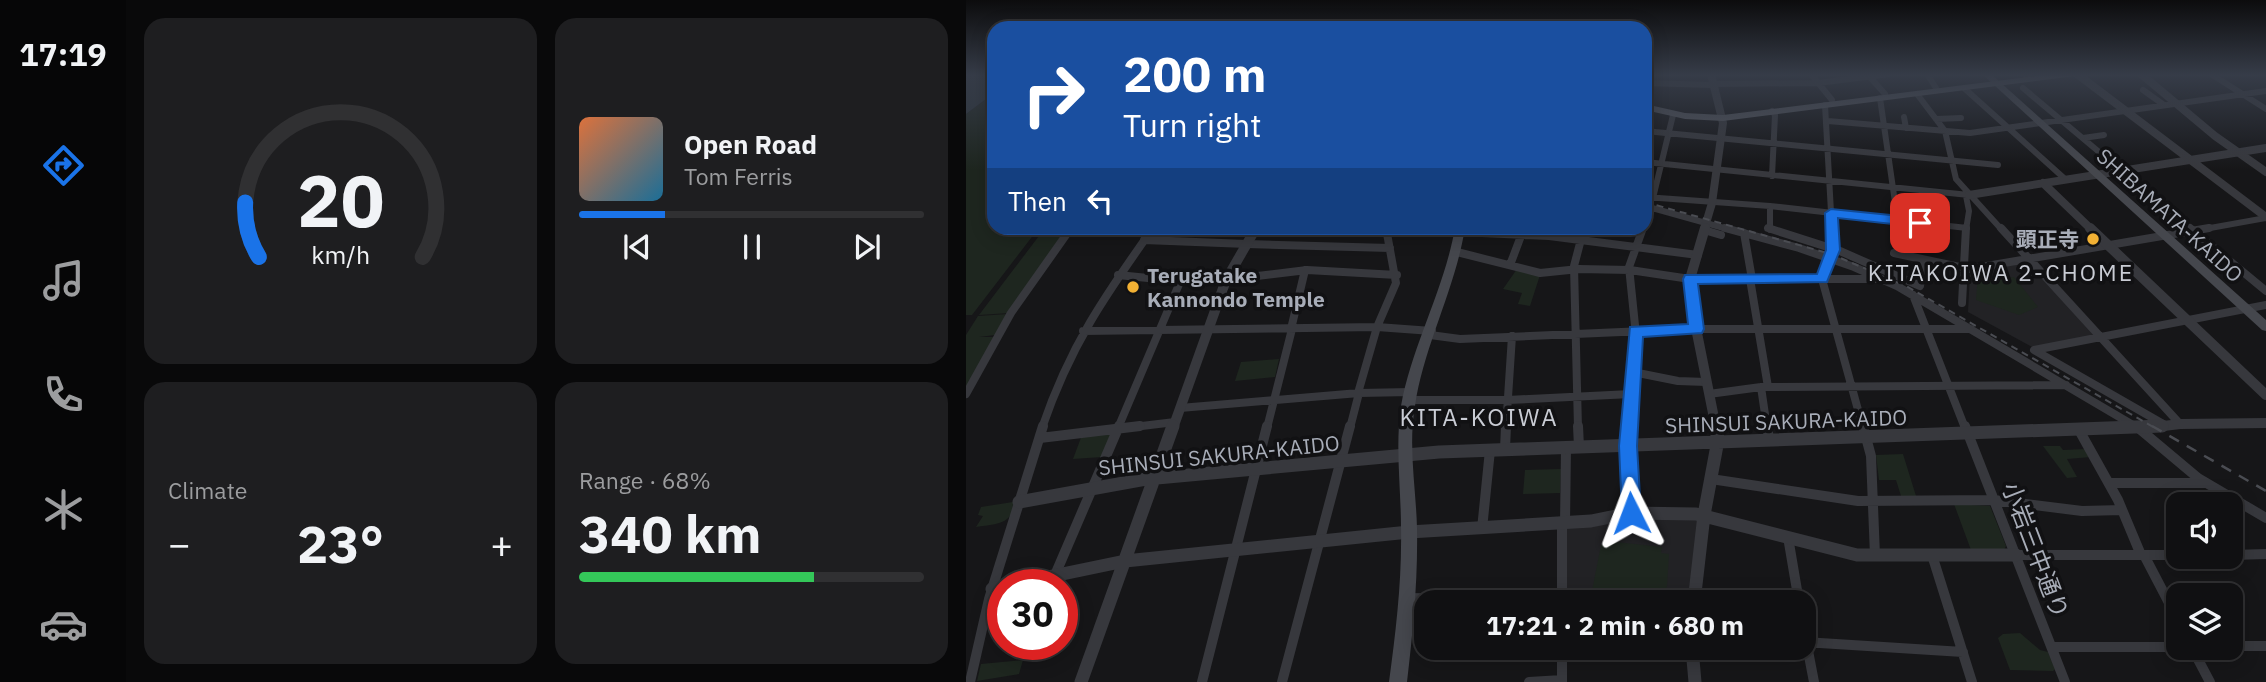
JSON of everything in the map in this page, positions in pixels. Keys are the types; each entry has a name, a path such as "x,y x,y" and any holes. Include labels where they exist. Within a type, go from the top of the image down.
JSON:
{"main road":[{"path":"1652,106 1685,113 1723,116 1799,106"},
{"path":"1652,107 1673,114 1723,116 1804,106"},
{"name":"SHIBAMATA-KAIDO","path":"2020,106 2266,327"},
{"path":"1398,682 1407,598 1410,396 1457,252 1459,235"}],"street":[{"path":"1695,590 1704,515 1718,444 1696,329 1690,279 1712,200 1723,116 1719,106"},
{"path":"1828,106 1833,248 1822,279 1867,437 1875,556"},
{"path":"1883,106 1899,232"},
{"path":"1926,106 1945,131 1956,179 1970,205 1962,303"},
{"path":"1984,106 2065,179"},
{"path":"2044,106 2266,291"},
{"path":"2118,106 2266,217"},
{"path":"1828,121 1970,133 2159,106"},
{"path":"2181,106 2266,172"},
{"path":"1772,111 1775,115 1772,176"},
{"path":"1652,189 1673,114"},
{"path":"1904,117 1906,128"},
{"path":"1936,119 1961,118"},
{"path":"1652,132 1998,165"},
{"path":"2083,138 2104,135"},
{"path":"1652,163 1966,195 2266,148"},
{"path":"2043,183 2266,395"},
{"path":"1966,195 2180,424"},
{"path":"1652,197 1712,200 1967,228"},
{"path":"1770,206 1768,229 1833,248 1920,286 1923,260"},
{"path":"1652,208 1705,226 1744,233 1828,257 1913,295 2129,421 2205,483 2266,518"},
{"path":"1894,253 1964,268 2109,246 2266,217"},
{"path":"1705,226 1721,235"},
{"path":"1744,233 1758,329 1769,440"},
{"path":"966,394 1011,313 1066,235"},
{"path":"1003,569 1019,502 1062,377 1083,331 1118,275 1148,235"},
{"path":"1081,682 1226,279 1252,235"},
{"path":"1282,682 1377,327 1396,283 1387,235"},
{"path":"1510,265 1521,235"},
{"path":"1548,235 1698,255"},
{"path":"1562,590 1563,523 1577,396 1574,269 1582,235"},
{"path":"1631,513 1628,446 1636,331 1630,270 1640,235"},
{"path":"1144,240 1390,248"},
{"path":"1457,252 1540,273 1574,269 1630,270 1690,279 1881,279"},
{"path":"1118,275 1180,282 1306,270 1396,275"},
{"path":"1202,682 1306,270"},
{"path":"1058,569 1180,282"},
{"name":"小岩三中通り","path":"1913,295 2065,682"},
{"path":"2165,425 2034,350 2266,305"},
{"path":"1083,331 1377,327 1460,339 1696,329 1971,329"},
{"path":"1505,449 1512,336"},
{"path":"1633,372 1678,381 1706,382"},
{"path":"1709,394 1764,387 2068,385"},
{"path":"1180,408 1359,393 1508,400 1631,394"},
{"path":"1040,438 1175,422"},
{"name":"SHINSUI SAKURA-KAIDO","path":"1019,502 1155,478 1408,454 2138,429 2180,424 2266,423"},
{"path":"2079,430 2110,484 2142,555 2166,598"},
{"path":"1482,529 1490,450"},
{"path":"1710,479 1873,500 1994,500 2084,511 2123,510"},
{"path":"2110,484 2205,483"},
{"path":"1078,570 1125,561 1409,532 1563,523 1631,513 1704,515 1854,555 2166,555"},
{"path":"1788,537 1798,590"},
{"path":"2243,555 2266,554"},
{"path":"1932,555 1972,682"},
{"path":"1407,598 1414,598"},
{"path":"970,682 987,625"},
{"path":"1816,639 1963,652"},
{"path":"2243,646 2266,646"},
{"path":"2052,647 2166,647"},
{"path":"1529,682 1562,681 1562,660"},
{"path":"1693,660 1695,682"},
{"path":"1810,660 1814,682"},
{"path":"2198,660 2210,682"}],"shaded area":[{"path":"966,106 977,106 966,114"},
{"path":"977,106 987,106 987,235 1033,235 972,315 966,315 966,114"},
{"path":"1040,235 1065,235 1009,313 979,315"},
{"path":"2029,264 2096,335 2034,348 1968,312 1970,273"},
{"path":"1517,269 1540,275 1530,306 1518,304 1522,293 1503,289"},
{"path":"1989,273 1994,280 2014,277 2038,307 2019,315 1976,300 1978,275"},
{"path":"1008,314 995,335 979,337 994,337 966,387 966,335 978,316"},
{"path":"1279,359 1275,377 1235,381 1241,362"},
{"path":"1113,432 1102,457 1073,459 1082,435"},
{"path":"2043,446 2060,446 2063,450 2086,449 2091,457 2067,459 2077,477 2067,478"},
{"path":"1903,454 1916,496 1901,496 1896,480 1879,480 1876,455"},
{"path":"1561,469 1560,493 1523,494 1525,470"},
{"path":"1013,502 1007,519 976,527 983,516 978,515 981,507"},
{"path":"1954,504 1990,506 2006,546 2004,550 1971,550"},
{"path":"1696,518 1699,521 1690,590 1567,590 1567,528 1631,519"},
{"path":"1616,542 1662,547 1661,553 1669,554 1665,590 1592,590 1601,545"},
{"path":"2020,633 2040,650 2048,652 2055,669 2053,671 2010,670 1998,638 2003,634"},
{"path":"1023,660 1019,674 977,681 981,664"}],"railway":[{"path":"1652,204 1831,254 1906,286 2155,428"},
{"path":"2152,426 2266,491"}],"place":[{"name":"顕正寺","path":"2093,239"},
{"name":"Terugatake Kannondo Temple","path":"1133,287"}],"district":[{"name":"KITAKOIWA 2-CHOME","path":"2001,272"},
{"name":"KITA-KOIWA","path":"1479,417"}],"route":[{"path":"1631,513 1628,446 1636,331 1696,329 1690,279 1822,279 1828,257 1833,250 1831,213 1920,223"}]}
